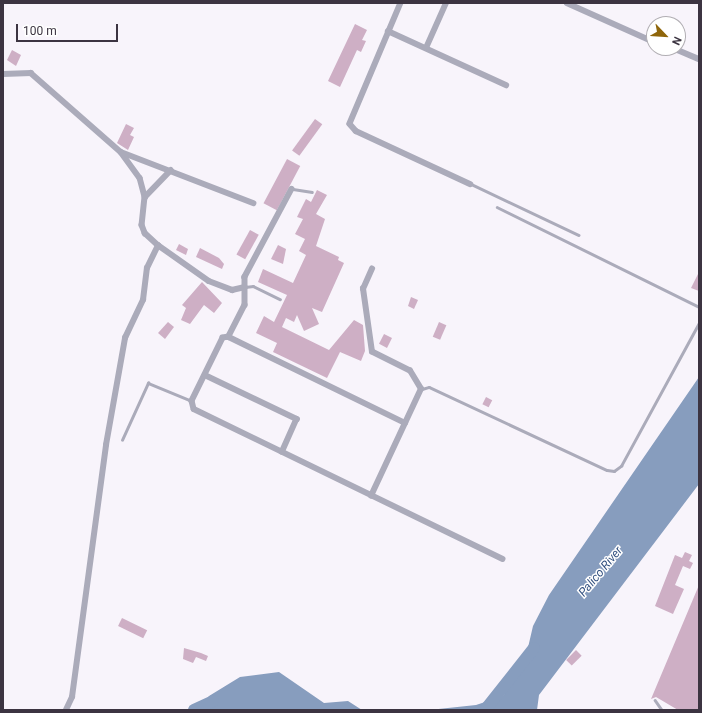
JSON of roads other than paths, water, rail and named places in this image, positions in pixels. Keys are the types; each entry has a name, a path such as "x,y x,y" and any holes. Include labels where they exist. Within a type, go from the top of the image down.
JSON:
{"street":[{"path":"401,3 350,124 356,130 470,184"},
{"path":"426,48 446,3"},
{"path":"567,3 646,38"},
{"path":"388,31 506,85"},
{"path":"686,54 699,59"},
{"path":"3,74 31,73 121,152 140,178 145,197 142,225 158,245 210,281 232,290 244,287"},
{"path":"121,152 171,170 253,203"},
{"path":"145,197 171,170"},
{"path":"229,337 245,305 245,277 292,189"},
{"path":"71,710 106,446 125,338 143,300 147,268 158,245"},
{"path":"370,496 422,389 410,371 372,352 363,289 372,269"},
{"path":"405,423 229,337 223,338 192,401 194,409 370,496 503,559"},
{"path":"205,375 297,419 282,452"},
{"path":"66,710 72,697"}],"lane":[{"path":"470,184 580,235"},
{"path":"292,189 312,192"},
{"path":"497,207 699,307"},
{"path":"244,287 253,286 280,299"},
{"path":"422,389 429,387 607,470 614,470 621,466 699,323"},
{"path":"122,440 148,382 192,401"},
{"path":"655,700 662,710"}],"water":[{"path":"699,377 699,484 539,695 537,710 429,710 476,705 503,696 523,669 533,626 549,595"},
{"path":"279,672 324,703 348,701 362,710 198,710 209,696 240,677"}],"waterway":[{"name":"Palico River","path":"485,710 534,648"},
{"name":"Palico River","path":"194,710 213,701"}]}
